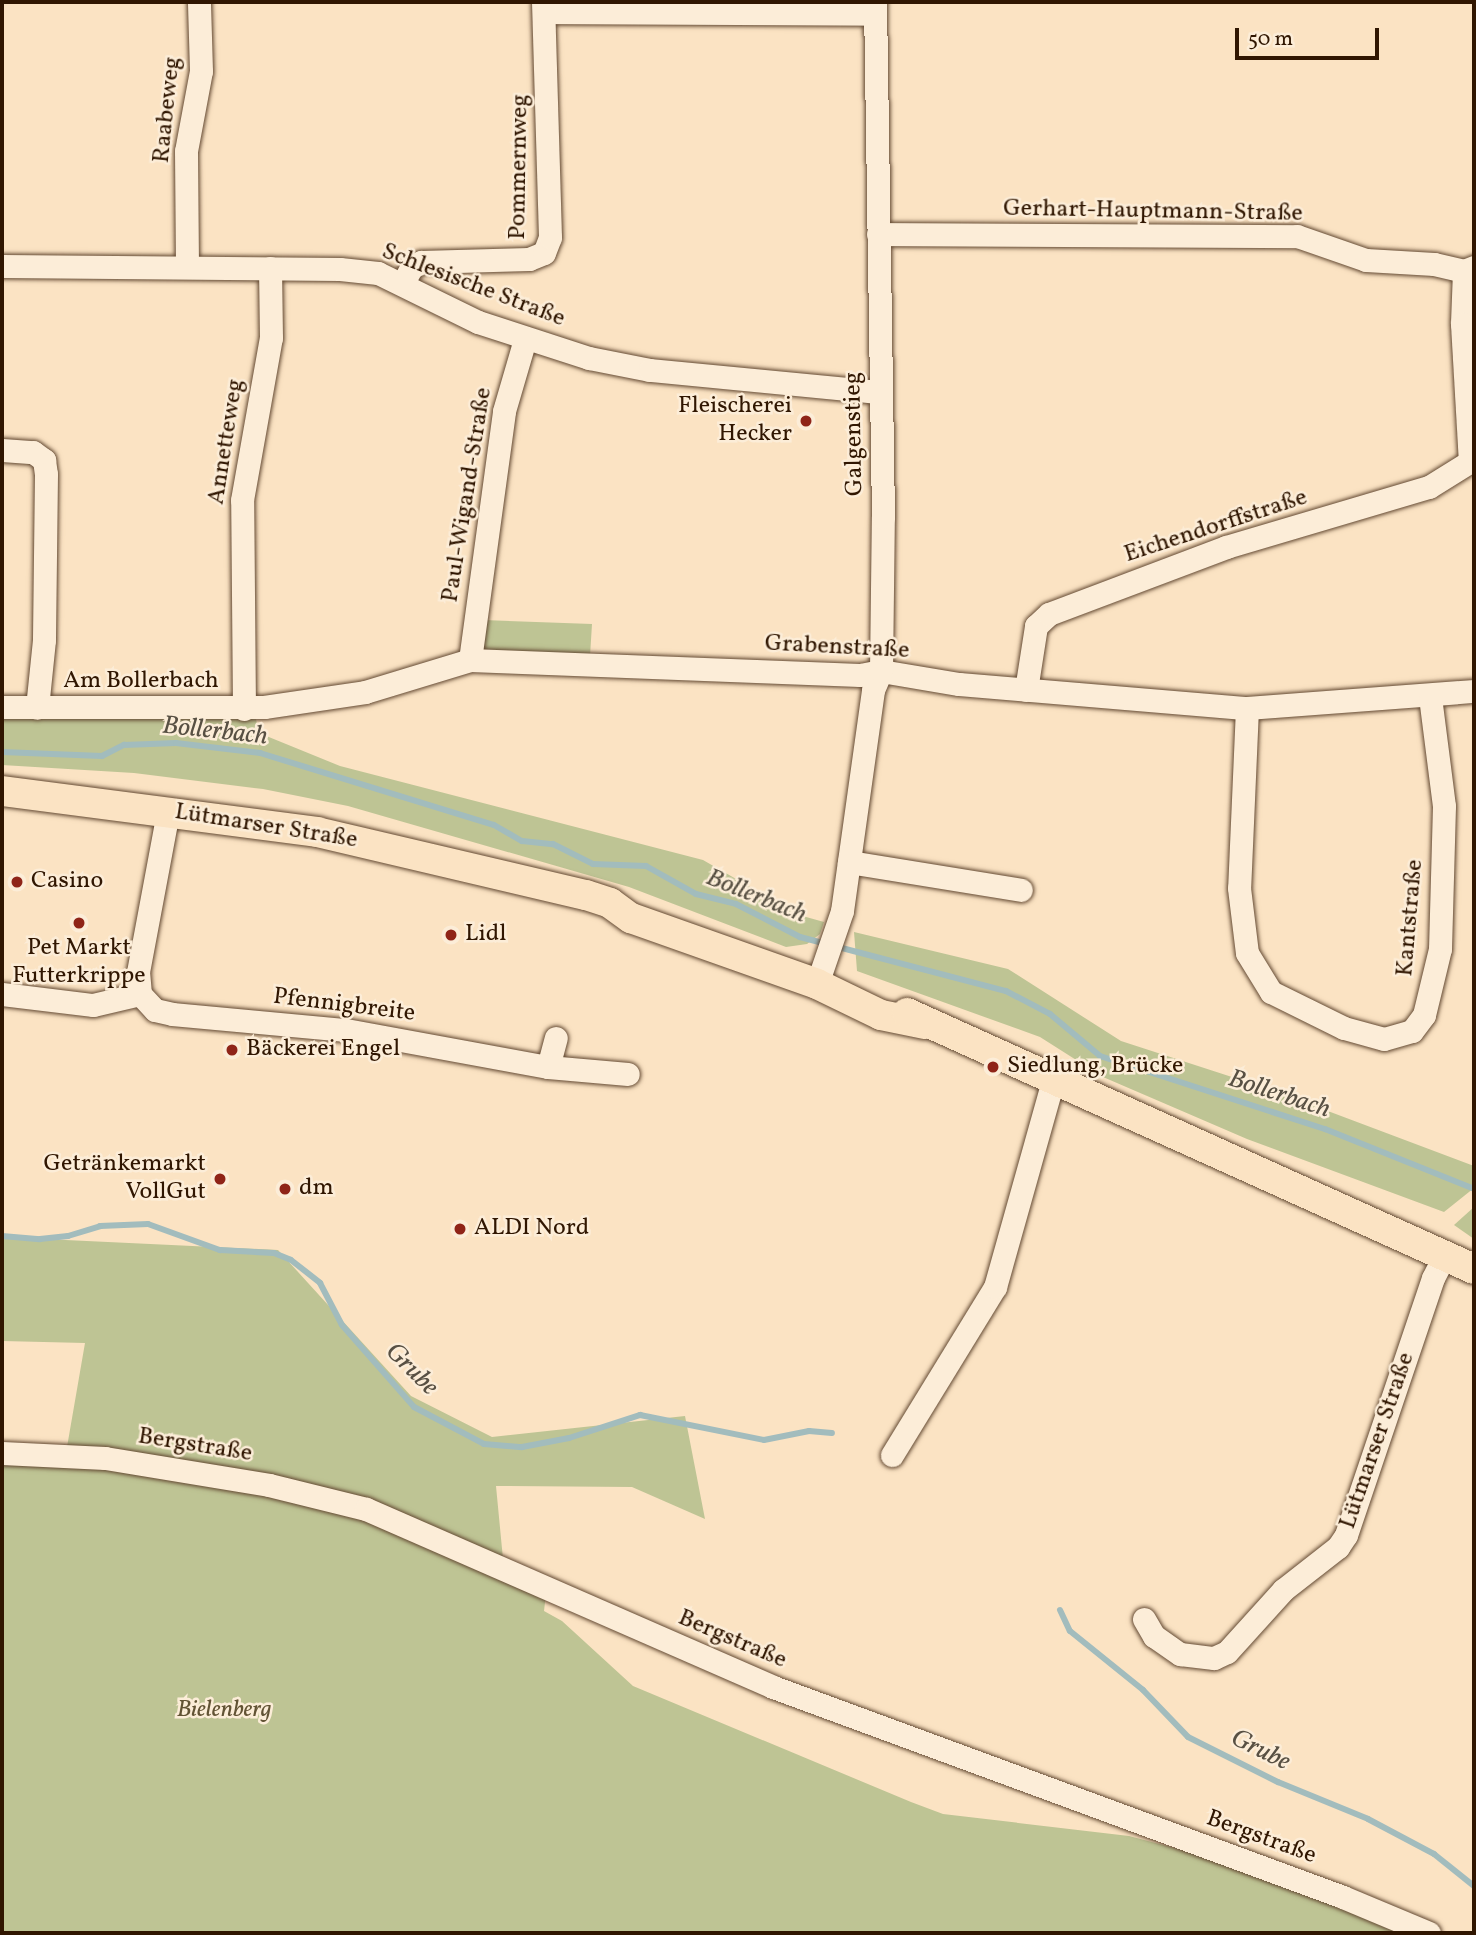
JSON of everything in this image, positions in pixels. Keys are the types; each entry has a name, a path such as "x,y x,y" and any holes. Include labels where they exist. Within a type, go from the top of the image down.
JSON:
{"main road":[{"name":"Lütmarser Straße","path":"2,791 317,832 401,849 526,884 579,911 631,918 821,974 860,989 925,1024 1474,1269"}],"street":[{"name":"Raabeweg","path":"187,266 186,151 201,71 199,2"},
{"name":"Pommernweg","path":"403,283 411,268 421,262 528,259 544,253 550,237 544,7 875,8"},
{"name":"Galgenstieg","path":"821,974 837,925 849,862 873,690 881,671 875,8"},
{"name":"Gerhart-Hauptmann-Straße","path":"878,234 1297,236 1366,260 1469,269 1463,351 1472,460"},
{"name":"Schlesische Straße","path":"2,266 340,269 378,274 403,283 478,322 524,339 650,370 880,392"},
{"name":"Annetteweg","path":"244,709 242,500 271,338 270,268"},
{"name":"Paul-Wigand-Straße","path":"470,660 504,411 524,339"},
{"name":"Am Bollerbach","path":"2,450 33,452 44,460 46,474 45,628 37,708"},
{"name":"Eichendorffstraße","path":"1027,690 1036,626 1049,614 1226,547 1429,486 1472,460"},
{"name":"Grabenstraße","path":"244,709 365,692 470,660 860,675 881,671 1027,690 1247,708 1430,697 1474,691"},
{"name":"Kantstraße","path":"1247,708 1239,888 1247,953 1271,992 1344,1028 1384,1039 1412,1031 1424,1015 1440,949 1444,806 1430,697"},
{"name":"Am Bollerbach","path":"2,707 244,709"},
{"path":"2,994 93,1005 140,994 138,971 169,812"},
{"path":"849,862 1021,890"},
{"name":"Pfennigbreite","path":"140,994 155,1010 172,1014 358,1031 548,1067 628,1074"},
{"path":"548,1067 556,1038"},
{"path":"892,1455 995,1286 1053,1080"},
{"name":"Lütmarser Straße","path":"1144,1619 1154,1636 1180,1654 1214,1658 1227,1652 1283,1590 1338,1547 1346,1535 1433,1278 1445,1254"},
{"name":"Bergstraße","path":"2,1452 47,1452 131,1462 270,1485 366,1509 773,1686 1317,1887 1429,1933"}],"green space":[{"path":"483,620 592,624 590,656 480,653"},
{"path":"2,712 40,718 256,719 259,733 340,766 703,860 799,915 824,922 820,934 807,944 786,947 629,887 348,806 263,789 134,773 2,765"},
{"path":"854,932 1008,969 1121,1041 1272,1090 1474,1166 1474,1188 1444,1212 1247,1139 1103,1077 1040,1037 857,971"},
{"path":"1474,1207 1474,1239 1454,1225"},
{"path":"2,1237 278,1250 411,1396 492,1437 685,1416 705,1519 632,1487 496,1486 503,1559 371,1501 67,1447 85,1343 2,1341"},
{"name":"Bielenberg","path":"2,1452 356,1510 546,1594 544,1611 562,1621 633,1686 911,1802 943,1814 1129,1836 1274,1874 1413,1933 2,1933"}],"waterway":[{"name":"Bollerbach","path":"2,752 102,756 124,745 176,743 260,753 494,825 522,841 553,844 593,864 646,866 696,894 736,904 800,937 1006,991 1050,1014 1100,1056 1325,1129 1474,1189"},
{"name":"Grube","path":"2,1236 40,1239 68,1236 100,1226 148,1224 220,1250 274,1253 291,1260 320,1283 342,1325 414,1407 484,1444 522,1447 569,1438 640,1415 764,1440 809,1431 832,1433"},
{"name":"Grube","path":"1060,1610 1070,1631 1143,1690 1188,1737 1278,1782 1368,1819 1434,1854 1474,1886"}],"place":[{"name":"Fleischerei Hecker","path":"806,421"},
{"name":"Casino","path":"17,882"},
{"name":"Pet Markt Futterkrippe","path":"79,923"},
{"name":"Lidl","path":"451,935"},
{"name":"Bäckerei Engel","path":"232,1050"},
{"name":"Siedlung, Brücke","path":"993,1067"},
{"name":"Getränkemarkt VollGut","path":"220,1179"},
{"name":"dm","path":"285,1189"},
{"name":"ALDI Nord","path":"460,1229"}]}
